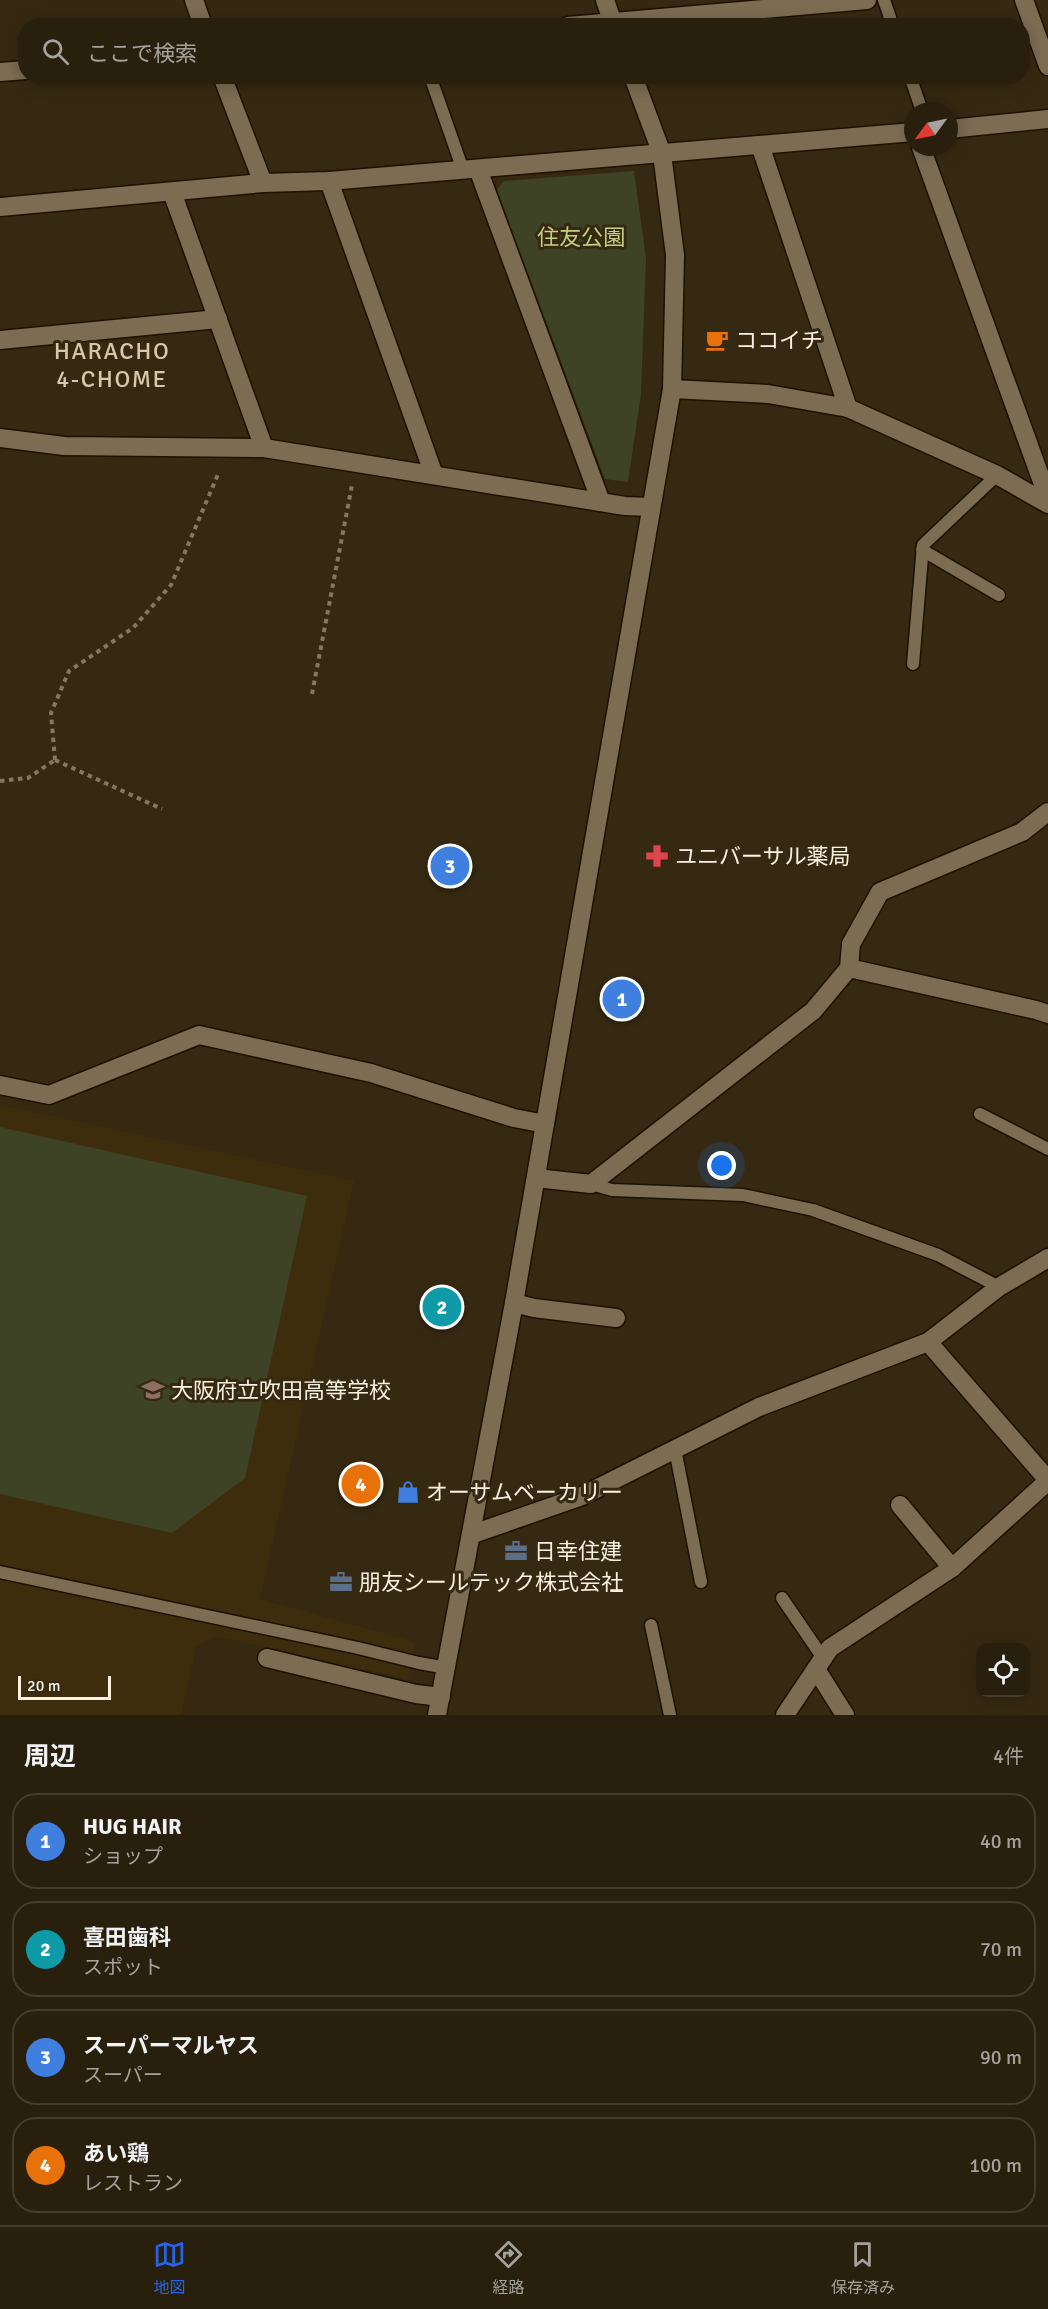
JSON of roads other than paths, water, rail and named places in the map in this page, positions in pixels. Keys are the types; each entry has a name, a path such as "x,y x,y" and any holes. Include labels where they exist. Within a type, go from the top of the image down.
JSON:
{"street":[{"path":"194,0 200,18"},
{"path":"605,0 611,18"},
{"path":"668,18 867,0"},
{"path":"1024,0 1048,66"},
{"path":"0,72 18,71"},
{"path":"225,84 263,183"},
{"path":"267,1658 416,1694 439,1706 514,1303 672,389 675,255 662,154 636,84"},
{"path":"958,128 1048,119"},
{"path":"0,207 263,183 329,181 904,133"},
{"path":"760,145 848,408"},
{"path":"924,156 1048,498"},
{"path":"471,169 601,502"},
{"path":"329,181 434,475"},
{"path":"172,192 264,448"},
{"path":"0,340 218,320"},
{"path":"672,389 768,394 848,408 997,475 1048,504"},
{"path":"0,438 64,446 264,448 601,502 651,507"},
{"path":"536,1178 591,1184 813,1011 849,968 851,944 880,892 1022,832 1048,812"},
{"path":"849,968 1048,1014"},
{"path":"0,1085 49,1095 199,1035 371,1073 514,1118 545,1124"},
{"path":"472,1534 582,1496 759,1407 927,1342 999,1287 1046,1263"},
{"path":"514,1303 534,1308 616,1318"},
{"path":"785,1715 830,1648 952,1568 1048,1481 927,1342"},
{"path":"900,1505 952,1568"},
{"path":"819,1664 845,1715"}],"lane":[{"path":"884,0 890,18"},
{"path":"434,84 471,169"},
{"path":"913,84 919,102"},
{"path":"913,664 922,545 997,475"},
{"path":"922,550 999,595"},
{"path":"980,1114 1048,1149"},
{"path":"591,1184 612,1190 743,1195 813,1210 938,1255 999,1287"},
{"path":"675,1449 701,1582"},
{"path":"0,1572 358,1648 419,1664 447,1668"},
{"path":"782,1598 819,1664"},
{"path":"651,1624 670,1715"}],"place":[{"name":"ココイチ","path":"717,340"},
{"name":"ユニバーサル薬局","path":"657,856"},
{"name":"スーパーマルヤス","path":"450,866"},
{"name":"HUG HAIR","path":"622,999"},
{"name":"喜田歯科","path":"442,1307"},
{"name":"大阪府立吹田高等学校","path":"153,1390"},
{"name":"あい鶏","path":"361,1484"},
{"name":"オーサムベーカリー","path":"408,1492"},
{"name":"日幸住建","path":"516,1551"},
{"name":"朋友シールテック株式会社","path":"341,1582"}],"district":[{"name":"HARACHO 4-CHOME","path":"112,365"}],"park label":[{"name":"住友公園","path":"581,237"}]}
